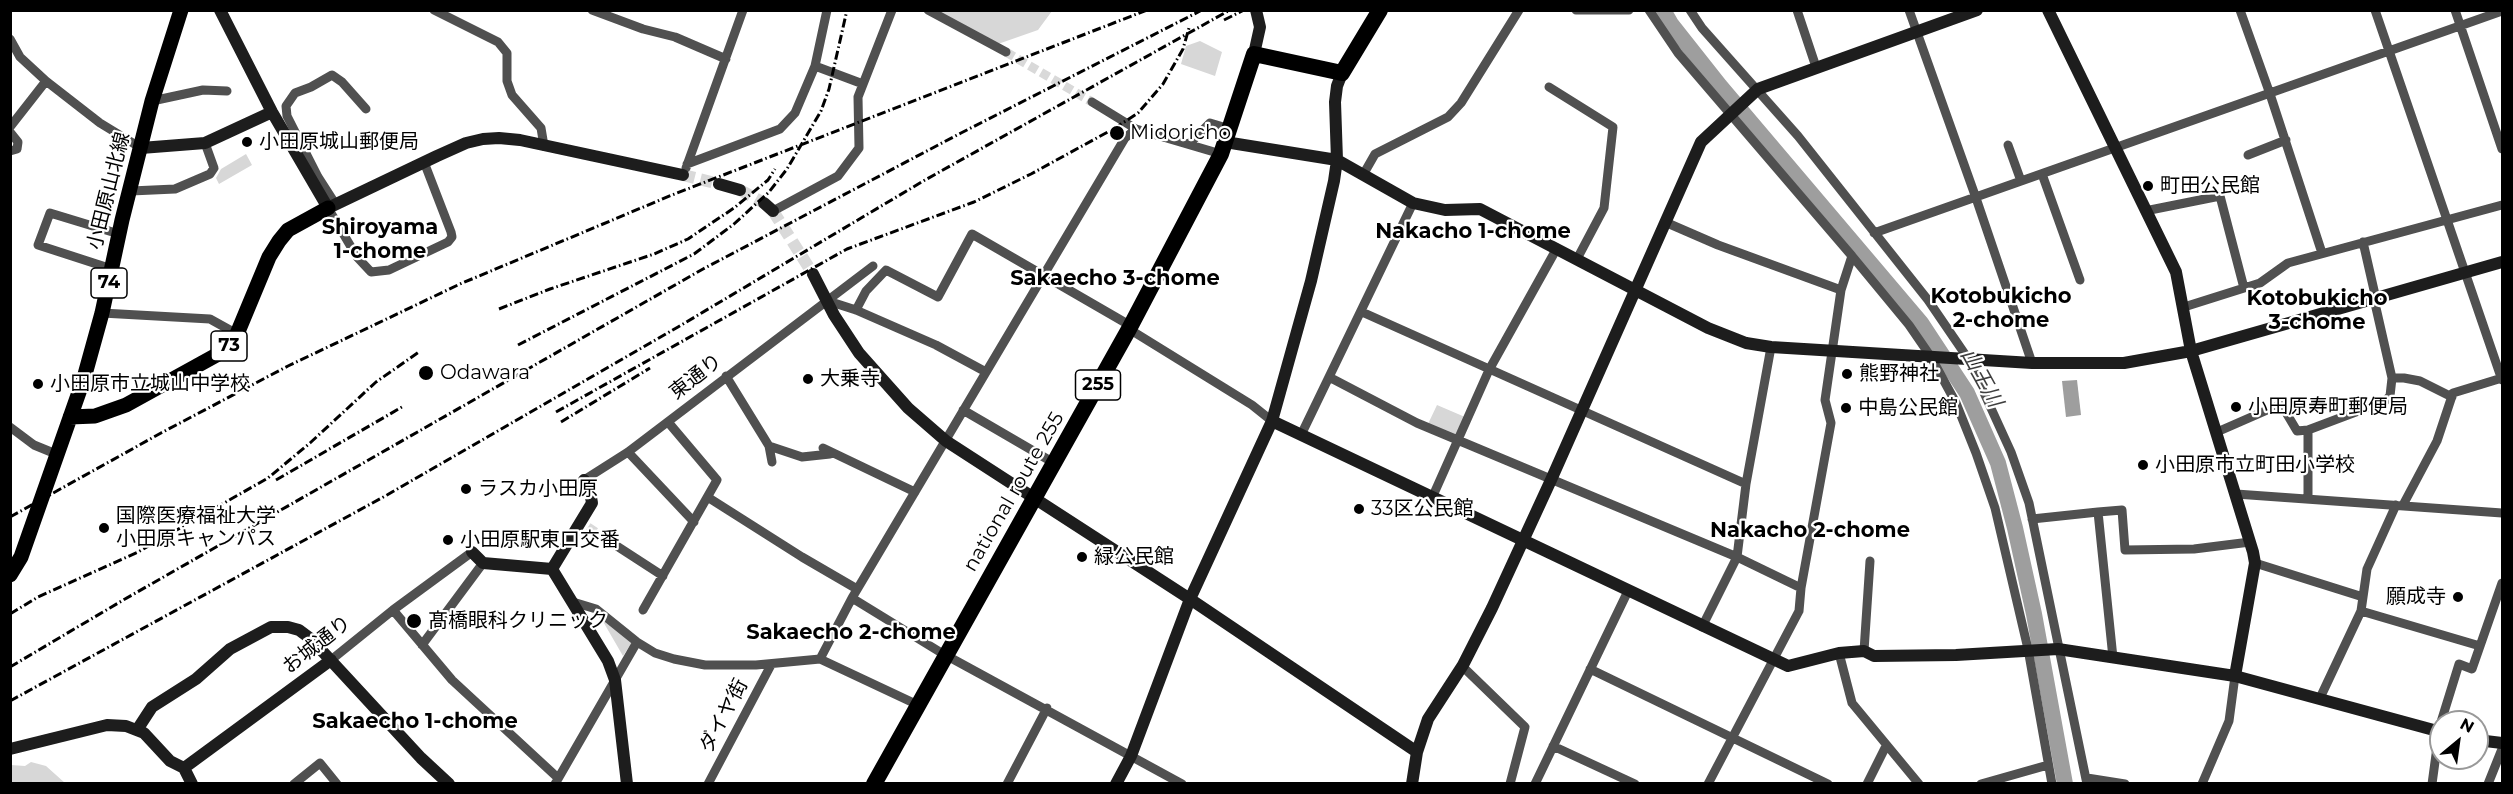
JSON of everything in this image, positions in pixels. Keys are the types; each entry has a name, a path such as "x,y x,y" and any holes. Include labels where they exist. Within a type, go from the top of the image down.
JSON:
{"highway":[{"path":"1254,54 1342,73 1380,10"},
{"name":"national route 255","path":"918,705 1130,328 1225,142 1254,54"},
{"name":"255","path":"874,783 918,705"}],"main road":[{"name":"小田原山北線","path":"10,575 21,557 70,417 102,313 152,101 182,10"},
{"name":"73","path":"70,417 95,416 126,405 222,352 237,334 268,257 279,241 288,230 332,207"}],"street":[{"path":"220,10 272,112 332,207"},
{"path":"592,10 643,29 675,37 726,59"},
{"path":"685,170 743,10"},
{"path":"332,207 466,143 499,138 685,170 780,129 795,113 815,66 827,10"},
{"path":"769,207 838,176 858,148 858,98 892,10"},
{"path":"928,10 1006,52"},
{"path":"1254,54 1260,27 1256,10"},
{"path":"1363,175 1375,154 1448,117 1461,103 1519,10"},
{"path":"1576,10 1629,10"},
{"path":"1649,10 1678,53 1731,112 1909,325 1931,357 1956,403 1988,486 2030,649 2052,783"},
{"path":"1690,10 1702,28 1758,89 1928,300 1968,360 2011,452 2032,519 2057,649 2087,781 2125,783"},
{"path":"1797,10 1816,67"},
{"path":"1909,10 1977,198 2032,363"},
{"path":"1412,783 1417,752 1428,719 1462,666 1492,608 1701,142 1758,89 1977,10"},
{"path":"2048,10 2176,272 2191,351 2250,542 2254,563 2229,721 2202,783"},
{"path":"2240,10 2286,140 2322,253"},
{"path":"2320,698 2361,611 2367,569 2437,441 2453,393 2502,379 2375,10"},
{"path":"2455,10 2502,148"},
{"path":"437,11 498,42 507,53 507,81 512,95 542,128 544,146"},
{"path":"1874,233 2502,11"},
{"path":"10,39 20,57 46,81 100,123 141,148 205,143 272,112"},
{"path":"10,63 20,57"},
{"path":"815,66 863,84"},
{"path":"1116,783 1131,756 1190,599 1272,422 1313,271 1337,160 1335,102 1337,86 1342,73"},
{"path":"366,109 342,82 332,75 295,93 286,106 287,116 357,257 371,272 380,273 389,270 448,242 452,237 424,162"},
{"path":"10,127 46,81"},
{"path":"1549,87 1613,127 1604,208 1577,259"},
{"path":"152,101 203,90 227,91"},
{"path":"1092,102 1136,129 1189,144 1225,142 1337,160 1413,203 1444,210 1480,209 1730,338 1771,347 2032,363 2124,363 2191,351 2502,262"},
{"path":"1189,144 1210,123 1225,142"},
{"path":"820,659 857,589 1043,273 1125,138 1136,129"},
{"path":"10,132 18,142 18,149 10,151"},
{"path":"2248,155 2286,140"},
{"path":"131,191 175,189 210,174 214,168 205,143"},
{"path":"2008,145 2021,181"},
{"path":"2042,174 2080,280"},
{"path":"718,184 740,190"},
{"path":"2145,211 2220,196 2244,288"},
{"path":"1300,435 1362,312 1413,203"},
{"path":"2184,307 2260,283 2288,263 2502,205"},
{"path":"112,268 38,245 50,213 119,234"},
{"path":"1665,222 1718,245 1841,290"},
{"path":"856,310 866,291 886,270 938,297 972,234 1043,273 1252,405 1272,422 1773,661 1788,666 1839,653 1864,651 1874,656 1956,655 2057,649 2235,676 2429,724"},
{"path":"2217,432 2281,404 2297,431 2307,430 2385,401 2390,396 2392,378 2363,242"},
{"path":"1432,498 1489,370 1557,248"},
{"path":"1708,783 1799,611 1801,588 1831,423 1825,400 1841,290 1852,256"},
{"name":"東通り","path":"584,480 628,452 873,266"},
{"path":"813,274 834,315 859,353 908,408 946,441 1190,599 1417,752"},
{"path":"828,301 856,310 936,345 986,372"},
{"path":"1362,312 1746,484"},
{"path":"102,313 210,319 237,334"},
{"path":"1702,627 1737,557 1746,484 1771,347"},
{"path":"726,376 769,446 772,462"},
{"path":"1329,377 1417,423 1737,557 1801,588"},
{"path":"2392,378 2420,381 2452,397"},
{"path":"963,410 1054,463"},
{"path":"643,610 709,498 717,480 668,422"},
{"path":"10,427 34,445 56,454"},
{"path":"2307,430 2308,498"},
{"path":"769,446 810,458 821,453 835,454"},
{"path":"823,448 915,492"},
{"path":"628,452 694,522"},
{"path":"552,569 592,503 589,486 584,480"},
{"path":"2236,494 2502,513"},
{"path":"709,498 857,589"},
{"path":"2032,519 2122,510 2125,550 2194,549 2250,542"},
{"path":"2098,512 2113,658"},
{"path":"606,539 663,576"},
{"path":"472,552 483,563 552,569"},
{"name":"お城通り","path":"184,768 331,660 393,610 472,552"},
{"path":"1864,651 1870,561"},
{"path":"422,645 483,563"},
{"path":"2254,563 2363,597"},
{"path":"552,569 608,661 615,680 627,783"},
{"path":"2445,710 2458,664 2472,669 2502,583"},
{"path":"1535,783 1628,591"},
{"path":"852,598 946,655 1182,783"},
{"path":"573,602 596,609 638,642 655,652 705,665 771,664 820,659 918,705"},
{"path":"393,610 452,680 556,781 638,642"},
{"path":"2361,611 2480,646"},
{"path":"137,730 152,707 196,679 230,649 271,627 288,627 299,630 331,660 421,758 449,783"},
{"path":"1839,653 1852,703 1919,783"},
{"name":"ダイヤ街","path":"708,783 771,664"},
{"path":"1462,666 1525,727 1510,783"},
{"path":"1590,669 1828,783"},
{"path":"1007,783 1047,708"},
{"path":"10,749 107,725 126,726 144,733 170,761 184,768 192,783"},
{"path":"1553,746 1635,783"},
{"path":"1867,783 1886,746"},
{"path":"2488,783 2502,749"},
{"path":"294,783 320,763 337,783"},
{"path":"1981,783 2048,765"}],"shaded area":[{"path":"938,11 1052,11 1038,30 998,44"},
{"path":"1200,41 1222,52 1215,76 1181,64 1186,46"},
{"path":"246,154 252,165 219,184 216,178 221,169"},
{"path":"2077,380 2081,415 2066,417 2062,381"},
{"path":"1437,405 1465,417 1457,436 1428,424"},
{"path":"601,618 632,642 623,656"},
{"path":"31,762 46,766 65,783 11,783 11,765 25,766"}],"waterway":[{"name":"山王川","path":"1663,10 1671,24 1720,86 1921,323 1967,393 1998,463 2015,528 2034,614 2065,784"}],"tunnel":[{"path":"1006,52 1092,102"},
{"path":"683,175 719,184"},
{"path":"740,190 764,203"},
{"path":"773,211 813,274"},
{"path":"588,527 606,539"}],"railway":[{"path":"518,345 694,254 734,224 769,192 787,169 821,111 829,89 847,10"},
{"path":"10,517 288,366 460,284 672,195 1147,10"},
{"path":"10,667 703,269 961,133 1202,10"},
{"path":"10,701 387,495 678,327 925,180 1230,10"},
{"path":"1224,20 1244,10"},
{"path":"556,412 847,249 974,202 1115,128 1138,113 1163,84 1183,49 1189,28"},
{"path":"499,309 654,254 688,239 734,208 768,180 775,169"},
{"path":"10,614 38,597 138,552 268,478 376,382 419,352"},
{"path":"561,422 650,368"},
{"path":"276,480 402,407"}],"place":[{"name":"Midoricho","path":"1117,133"},
{"name":"小田原城山郵便局","path":"247,142"},
{"name":"町田公民館","path":"2148,186"},
{"name":"Odawara","path":"426,373"},
{"name":"熊野神社","path":"1847,374"},
{"name":"大乗寺","path":"808,379"},
{"name":"小田原市立城山中学校","path":"38,384"},
{"name":"小田原寿町郵便局","path":"2236,407"},
{"name":"中島公民館","path":"1846,408"},
{"name":"小田原市立町田小学校","path":"2143,465"},
{"name":"ラスカ小田原","path":"466,489"},
{"name":"33区公民館","path":"1359,509"},
{"name":"国際医療福祉大学 小田原キャンパス","path":"104,528"},
{"name":"小田原駅東口交番","path":"448,540"},
{"name":"緑公民館","path":"1082,557"},
{"name":"願成寺","path":"2458,597"},
{"name":"髙橋眼科クリニック","path":"414,621"}],"district":[{"name":"Nakacho 1-chome","path":"1473,232"},
{"name":"Shiroyama 1-chome","path":"380,240"},
{"name":"Sakaecho 3-chome","path":"1115,279"},
{"name":"Kotobukicho 2-chome","path":"2001,309"},
{"name":"Kotobukicho 3-chome","path":"2317,311"},
{"name":"Nakacho 2-chome","path":"1810,531"},
{"name":"Sakaecho 2-chome","path":"851,633"},
{"name":"Sakaecho 1-chome","path":"415,722"}]}
